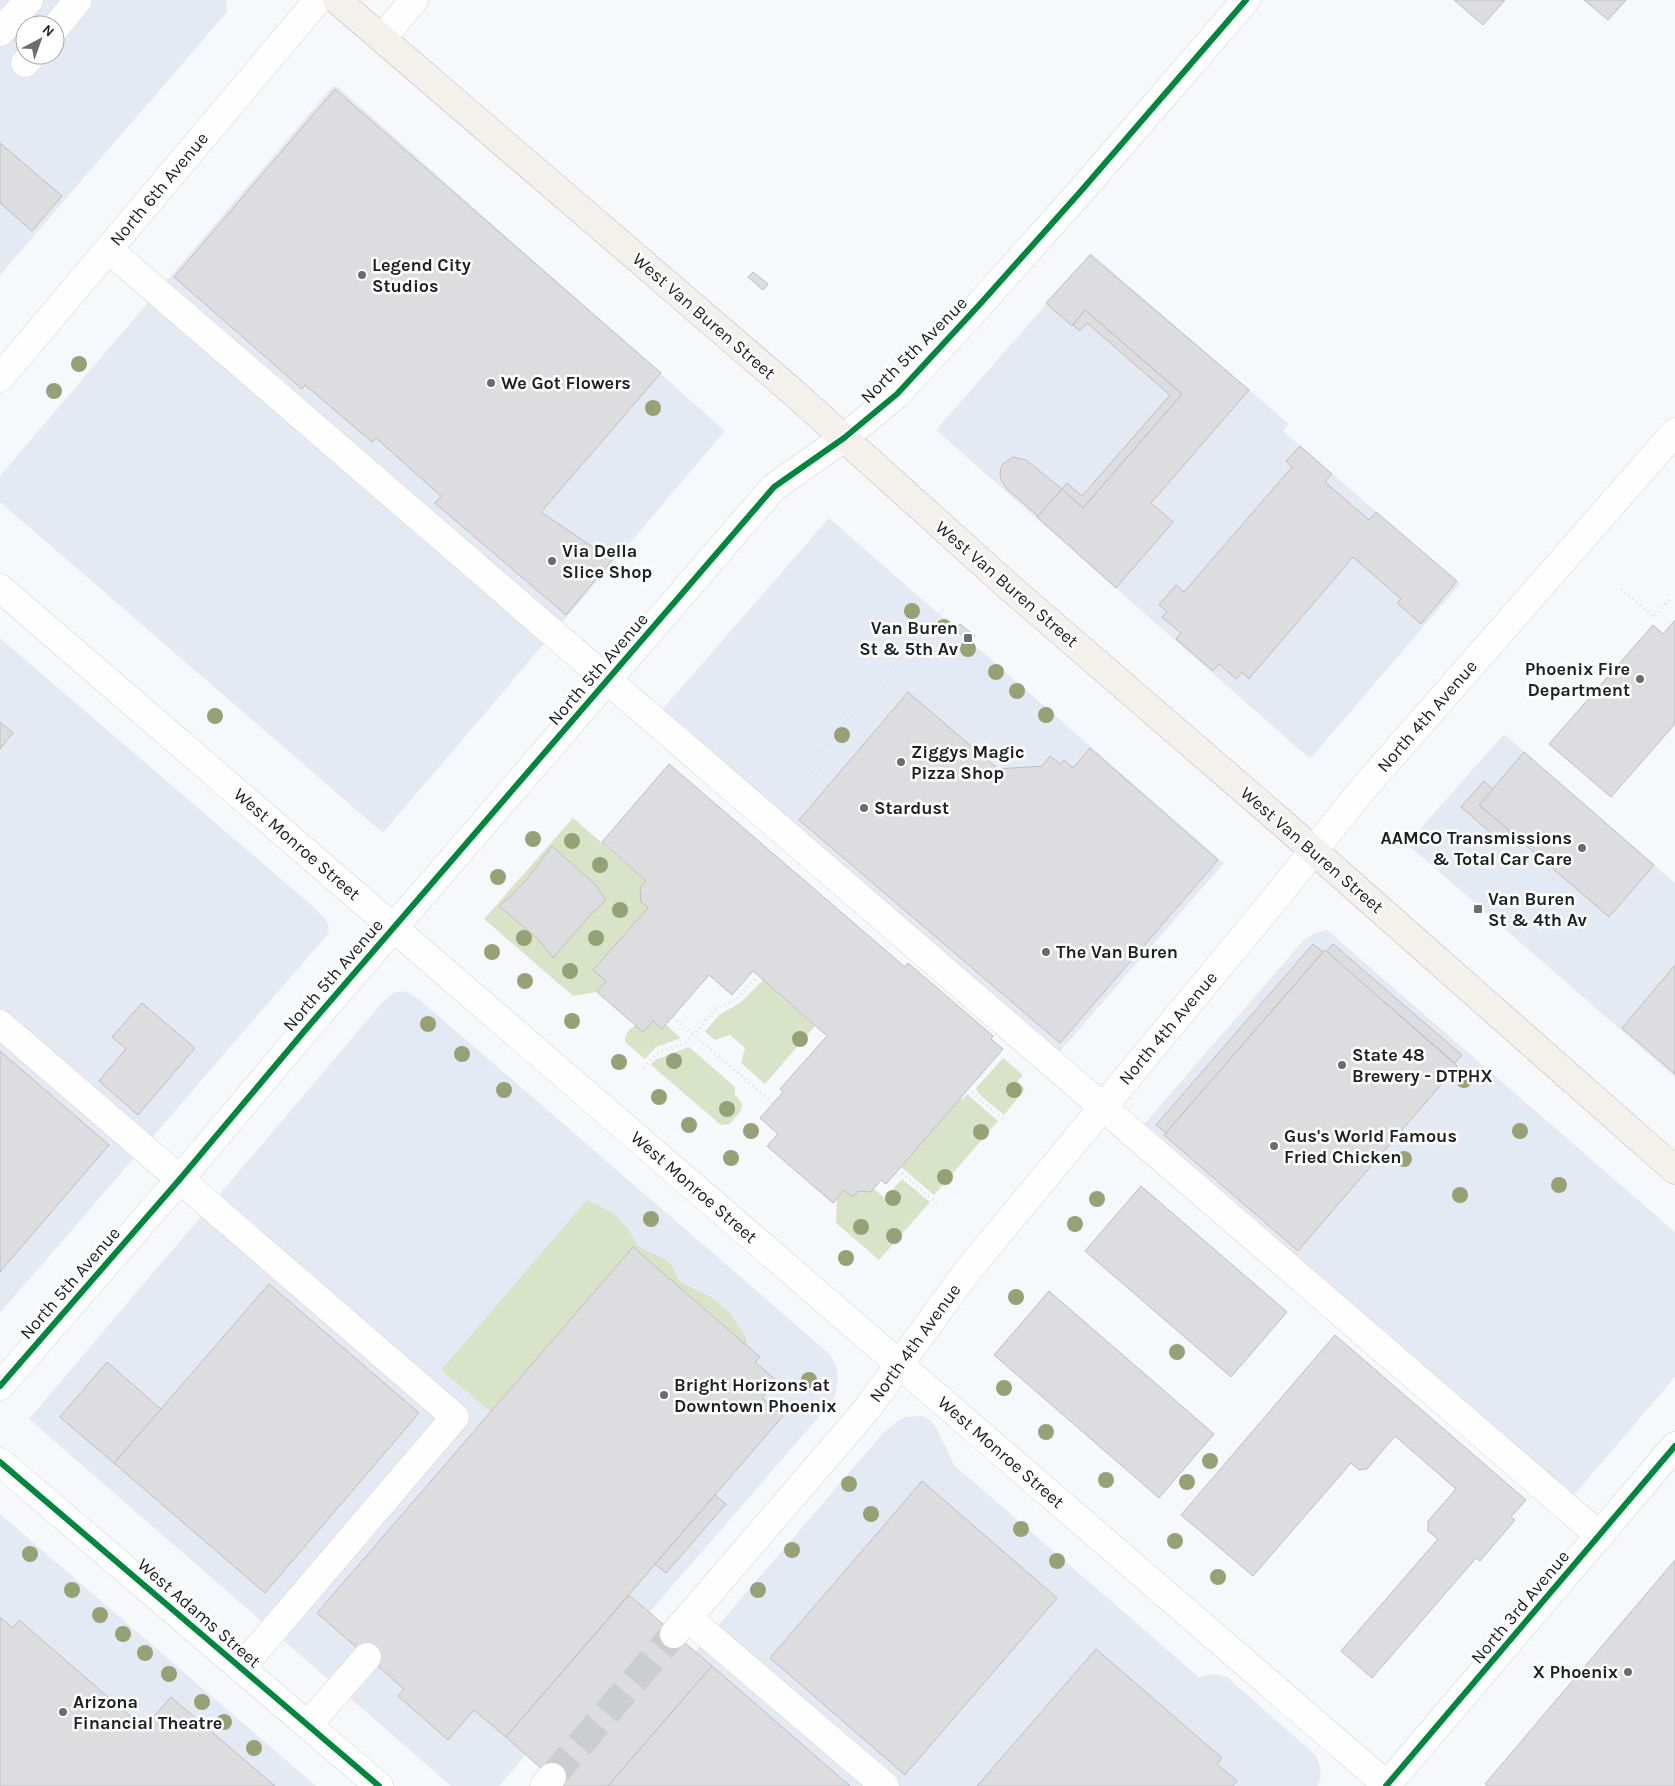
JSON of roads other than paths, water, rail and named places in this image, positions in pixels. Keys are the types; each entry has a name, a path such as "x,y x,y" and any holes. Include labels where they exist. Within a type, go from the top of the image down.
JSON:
{"main road":[{"name":"West Van Buren Street","path":"338,0 794,393 1008,586 1313,851 1675,1170"}],"street":[{"path":"0,32 29,0"},
{"path":"65,16 78,0"},
{"name":"North 6th Avenue","path":"0,378 318,0"},
{"path":"382,38 414,0"},
{"name":"North 5th Avenue","path":"0,1386 774,487 844,438 897,394 981,303 1246,0"},
{"path":"109,250 1600,1536"},
{"name":"North 4th Avenue","path":"885,1786 682,1626 867,1409 965,1274 1362,790 1675,432"},
{"name":"West Monroe Street","path":"0,588 1387,1786"},
{"path":"0,1024 455,1417 241,1668"},
{"name":"North 3rd Avenue","path":"1387,1786 1675,1446"},
{"name":"West Adams Street","path":"0,1462 379,1786"},
{"path":"308,1725 367,1657"}],"tunnel":[{"path":"552,1777 674,1634"}],"place":[{"name":"Legend City Studios","path":"362,275"},
{"name":"We Got Flowers","path":"491,383"},
{"name":"Via Della Slice Shop","path":"552,561"},
{"name":"Van Buren St & 5th Av","path":"968,638"},
{"name":"Phoenix Fire Department","path":"1640,679"},
{"name":"Ziggys Magic Pizza Shop","path":"901,762"},
{"name":"Stardust","path":"864,808"},
{"name":"AAMCO Transmissions & Total Car Care","path":"1582,848"},
{"name":"Van Buren St & 4th Av","path":"1478,909"},
{"name":"The Van Buren","path":"1046,952"},
{"name":"State 48 Brewery - DTPHX","path":"1342,1065"},
{"name":"Gus's World Famous Fried Chicken","path":"1274,1146"},
{"name":"Bright Horizons at Downtown Phoenix","path":"664,1395"},
{"name":"X Phoenix","path":"1628,1672"},
{"name":"Arizona Financial Theatre","path":"63,1712"}]}
